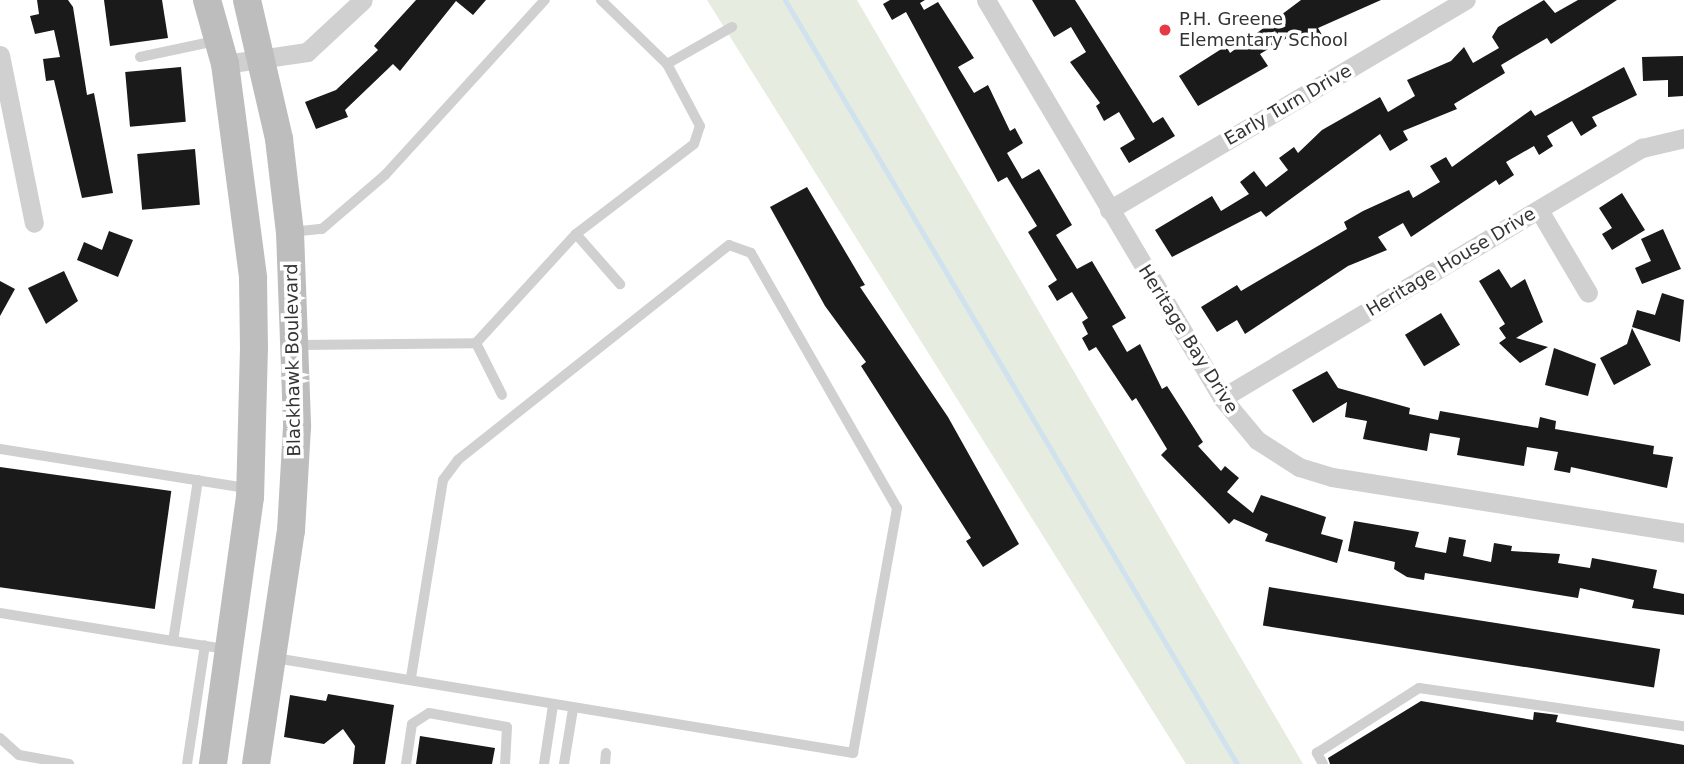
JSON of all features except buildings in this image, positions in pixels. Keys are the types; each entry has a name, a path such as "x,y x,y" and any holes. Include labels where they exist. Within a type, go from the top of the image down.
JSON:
{"main road":[{"path":"206,0 222,52 253,278 254,347 250,489 218,648 212,764"},
{"name":"Blackhawk Boulevard","path":"247,0 262,61 290,232 295,345 292,517 260,763"},
{"path":"254,347 295,345"},
{"path":"218,648 274,658"}],"street":[{"path":"222,52 262,61 307,52 363,0"},
{"name":"Heritage Bay Drive","path":"986,0 1222,398 1268,448 1332,477 1684,533"},
{"name":"Early Turn Drive","path":"1110,210 1466,0"},
{"path":"0,55 34,223"},
{"name":"Heritage House Drive","path":"1222,398 1642,148 1684,138"},
{"path":"1539,210 1588,293"}],"lane":[{"path":"290,232 322,229 385,175 545,0"},
{"path":"295,345 476,343 576,234 695,144 700,126 667,64 601,0"},
{"path":"667,64 732,27"},
{"path":"140,57 222,52"},
{"path":"576,234 620,284"},
{"path":"274,658 411,678 573,709 853,753 897,508 757,262 729,244 458,460 443,480 411,678"},
{"path":"476,343 502,395"},
{"path":"0,449 250,489"},
{"path":"173,641 198,480"},
{"path":"0,613 218,648 187,764"},
{"path":"1323,764 1317,753 1419,688 1684,726"},
{"path":"544,764 553,705"},
{"path":"564,764 573,709"},
{"path":"406,764 412,724 429,713 507,727 505,764"},
{"path":"0,738 18,760 69,764"},
{"path":"548,740 567,743"},
{"path":"604,764 607,752"}],"shaded area":[{"path":"707,0 857,0 1303,764 1186,764"}],"waterway":[{"path":"785,0 1237,764"}],"place":[{"name":"P.H. Greene Elementary School","path":"1165,30"}]}
